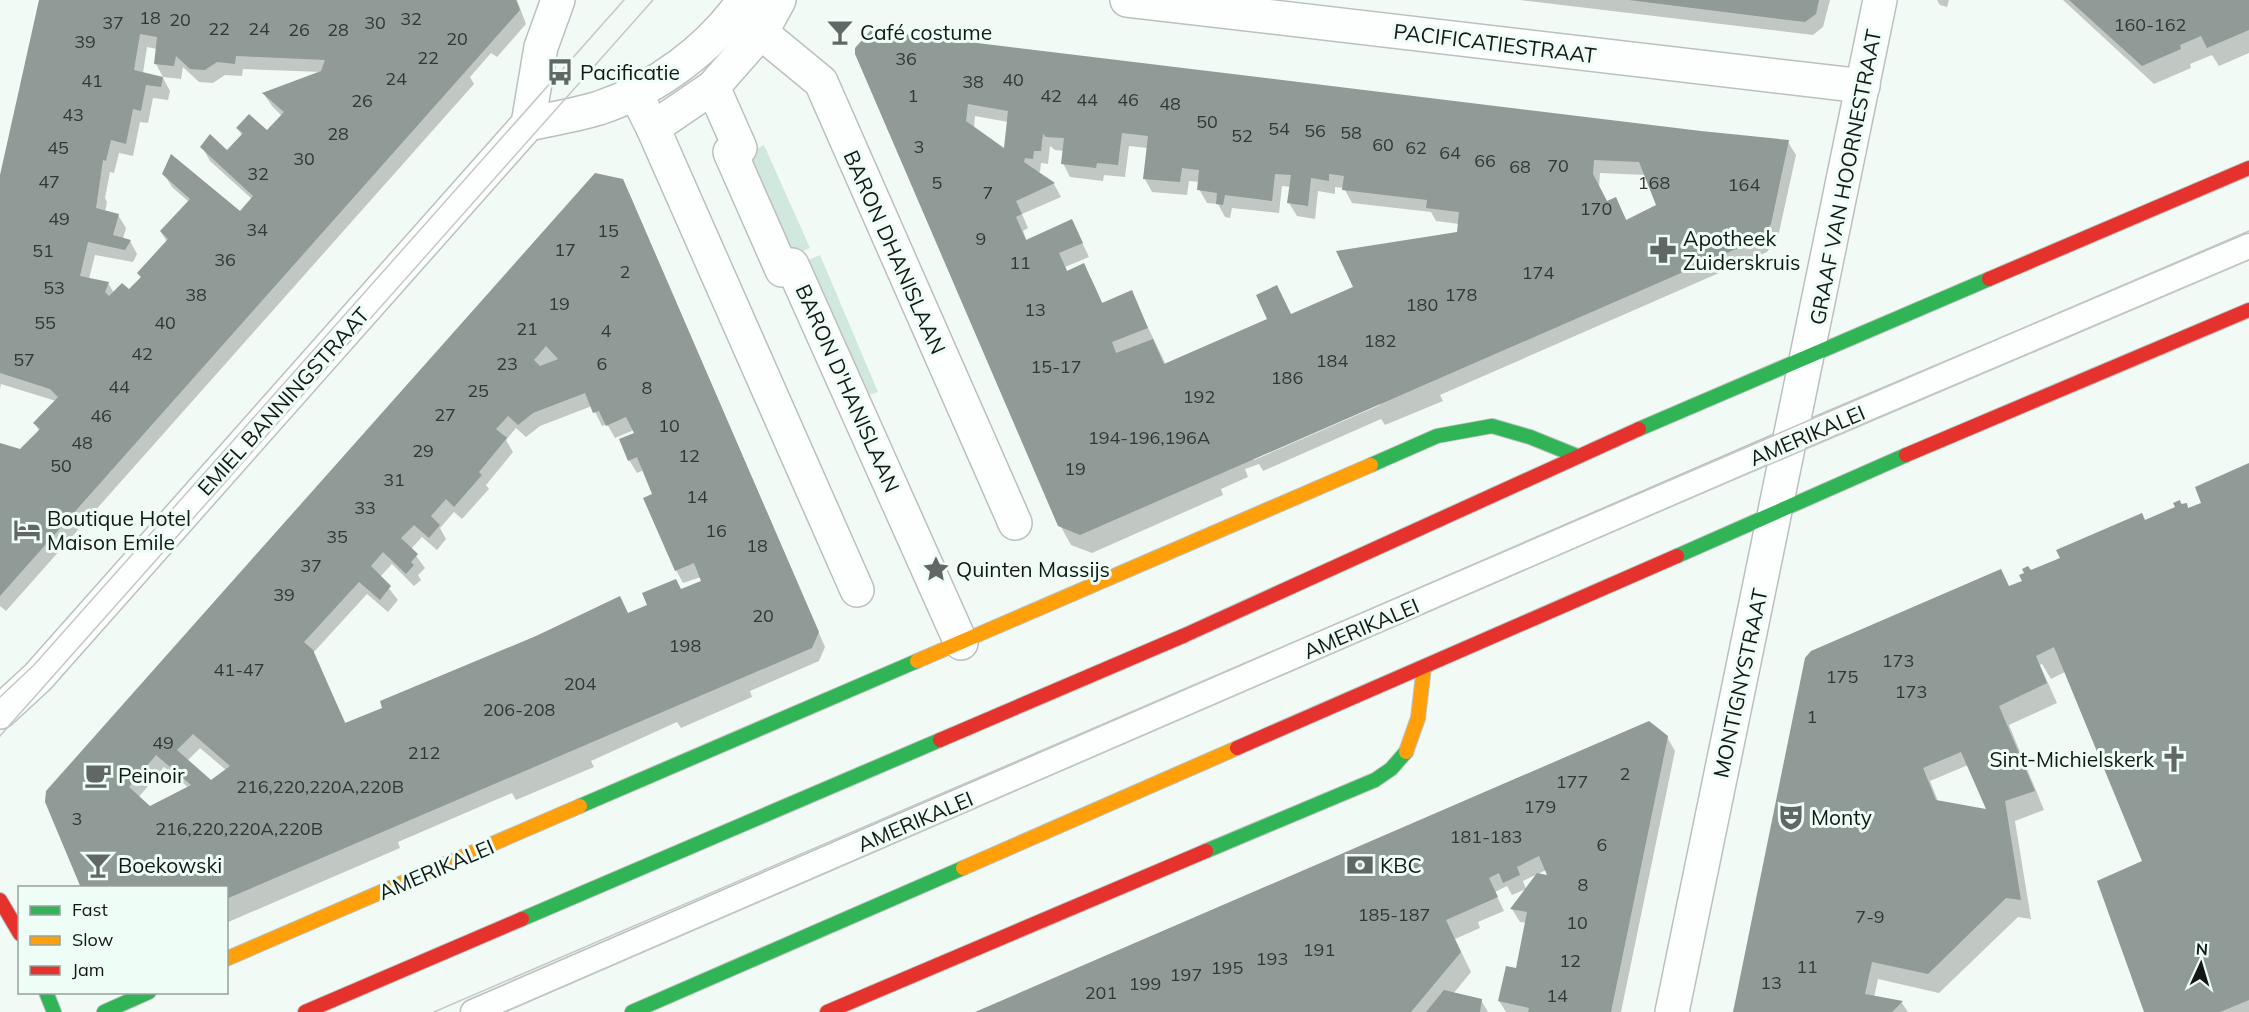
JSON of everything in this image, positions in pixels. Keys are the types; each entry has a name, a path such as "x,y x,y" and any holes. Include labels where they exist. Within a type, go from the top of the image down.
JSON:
{"main road":[{"path":"305,1012 1184,636 1577,456 1809,354 2200,191 2249,168"},
{"path":"632,1012 1774,514 1860,474 2249,310"},
{"name":"AMERIKALEI","path":"228,958 1437,436 1492,426 1530,437 1577,456"},
{"path":"827,1012 1375,780 1394,769 1407,754 1414,736 1424,667"},
{"path":"0,900 18,931"},
{"path":"46,994 54,1012"},
{"path":"104,1012 147,994"}],"street":[{"path":"558,0 541,47 528,124 599,108 635,92 684,62 707,43 740,6"},
{"path":"653,128 714,87 762,31 779,0"},
{"name":"PACIFICATIESTRAAT","path":"1127,0 1863,86"},
{"name":"GRAAF VAN HOORNESTRAAT","path":"1809,354 1881,0"},
{"name":"BARON DHANISLAAN","path":"740,6 762,31 821,82 1015,523"},
{"name":"BARON D'HANISLAAN","path":"714,87 741,148 730,152 782,270 792,265 960,643"},
{"path":"635,92 653,128 856,590"},
{"name":"EMIEL BANNINGSTRAAT","path":"0,712 38,677 528,124"},
{"name":"MONTIGNYSTRAAT","path":"1672,1012 1809,354"}],"lane":[{"name":"AMERIKALEI","path":"473,1012 1790,441 2249,246"}],"green space":[{"path":"764,145 810,248 791,256 746,154"},
{"path":"820,255 878,392 855,400 784,271"}],"building":[{"path":"39,0 516,0 520,10 0,596 0,443 20,449 40,429 33,423 58,397 50,389 0,373 0,175","holes":["140,34 157,37 154,64 174,66 176,56 190,69 205,70 217,62 235,64 236,56 325,60 321,71 262,93 284,112 267,130 249,114 236,128 243,133 227,150 210,134 200,147 253,196 240,211 171,154 162,174 190,199 160,231 168,239 137,273 141,277 129,289 122,283 109,296 105,292 109,282 80,276 88,242 125,250 131,240 113,235 119,214 96,208 103,160 106,161 111,140 126,144 133,109 141,111 146,85 161,87 163,77 134,70"]},
{"path":"1629,0 1819,0 1816,14 1805,22"},
{"path":"2069,0 2249,0 2249,30 2207,48 2201,36 2180,45 2181,49 2142,66"},
{"path":"871,30 1789,140 1771,224 1759,239 1080,535 1058,526 855,54 855,48","holes":["968,104 1008,111 1004,148 966,121","1122,133 1148,136 1143,179 1180,182 1182,168 1199,170 1197,190 1217,193 1216,204 1223,205 1225,195 1272,201 1275,174 1291,175 1287,203 1308,206 1311,178 1329,181 1329,174 1344,176 1342,190 1427,200 1426,208 1459,212 1457,232 1336,251 1353,287 1291,314 1277,285 1256,295 1267,319 1164,364 1153,339 1116,353 1112,342 1148,328 1132,290 1102,303 1084,263 1067,271 1059,253 1083,243 1072,219 1026,240 1016,217 1022,214 1016,201 1055,183 1024,162 1025,158 1033,159 1034,151 1041,151 1043,134 1046,137 1064,138 1061,164 1096,168 1097,163 1118,165","1594,160 1639,162 1656,205 1626,220 1616,197 1607,201 1593,174"]},
{"path":"595,173 623,179 819,632 812,648 228,898 228,886 80,886 45,802 46,791","holes":["546,346 558,359 540,366 534,360","585,393 593,413 599,411 606,426 626,417 634,433 619,439 628,461 637,457 652,494 643,498 675,571 694,563 701,581 681,589 676,579 642,593 647,605 628,613 620,596 536,636 380,701 382,708 345,723 313,650 304,642 359,582 380,600 391,586 371,566 383,552 406,574 414,565 411,562 418,554 401,538 414,525 429,538 440,525 431,516 446,499 454,507 482,475 479,472 507,438 496,429 508,416 518,425 533,413","193,734 230,766 211,780 177,750","156,755 191,785 150,806 129,787"]},
{"path":"2249,463 2249,1000 2220,1012 2144,1012 2097,881 2142,861 2054,647 2036,656 2047,683 1999,706 2035,791 2005,801 2021,900 2006,898 1928,974 1872,962 1865,994 1903,1001 1892,1012 1733,1012 1805,658 1811,651 2001,569 2009,586 2022,581 2019,575 2024,573 2022,569 2028,566 2031,570 2060,558 2056,550 2142,513 2145,520 2175,507 2173,503 2180,500 2181,504 2187,503 2188,508 2201,503 2195,487","holes":["1961,752 1986,809 1936,800 1923,768"]},
{"path":"1649,721 1668,736 1611,1012 1528,1012 1529,1008 1498,1001 1506,966 1516,968 1527,912 1510,909 1537,873 1547,875 1539,856 1517,867 1520,875 1503,883 1499,873 1489,878 1498,897 1446,920 1461,952 1411,1012 975,1012"},
{"path":"1444,990 1482,999 1480,1012 1426,1012"}],"tram line":[{"path":"0,697 34,665 624,0"},
{"path":"0,736 653,0"},
{"path":"434,1012 2249,231"},
{"path":"504,1012 1684,501 2249,260"}],"traffic: fast":[{"path":"1639,429 1989,279"},
{"path":"1371,465 1437,436 1492,426 1530,437 1577,456"},
{"path":"1677,556 1906,455"},
{"path":"580,806 917,661"},
{"path":"522,919 940,740"},
{"path":"1206,851 1375,780 1391,769 1406,752"},
{"path":"632,1012 963,868"},
{"path":"47,994 54,1012"},
{"path":"104,1012 144,994"}],"traffic: slow":[{"path":"917,661 1371,465"},
{"path":"1406,752 1418,718 1424,667"},
{"path":"963,868 1237,748"},
{"path":"228,958 580,806"}],"traffic: jam":[{"path":"1989,279 2249,168"},
{"path":"1906,455 2249,310"},
{"path":"1183,636 1639,429"},
{"path":"1237,748 1677,556"},
{"path":"940,740 1183,636"},
{"path":"827,1012 1206,851"},
{"path":"0,900 18,931"},
{"path":"305,1012 522,919"}],"place":[{"name":"Café costume","path":"840,32"},
{"name":"Pacificatie","path":"560,72"},
{"name":"Apotheek Zuiderskruis","path":"1663,250"},
{"name":"Boutique Hotel Maison Emile","path":"27,530"},
{"name":"Quinten Massijs","path":"936,569"},
{"name":"Sint-Michielskerk","path":"2174,759"},
{"name":"Peinoir","path":"98,775"},
{"name":"Monty","path":"1791,817"},
{"name":"Boekowski","path":"98,865"},
{"name":"KBC","path":"1360,865"}]}
